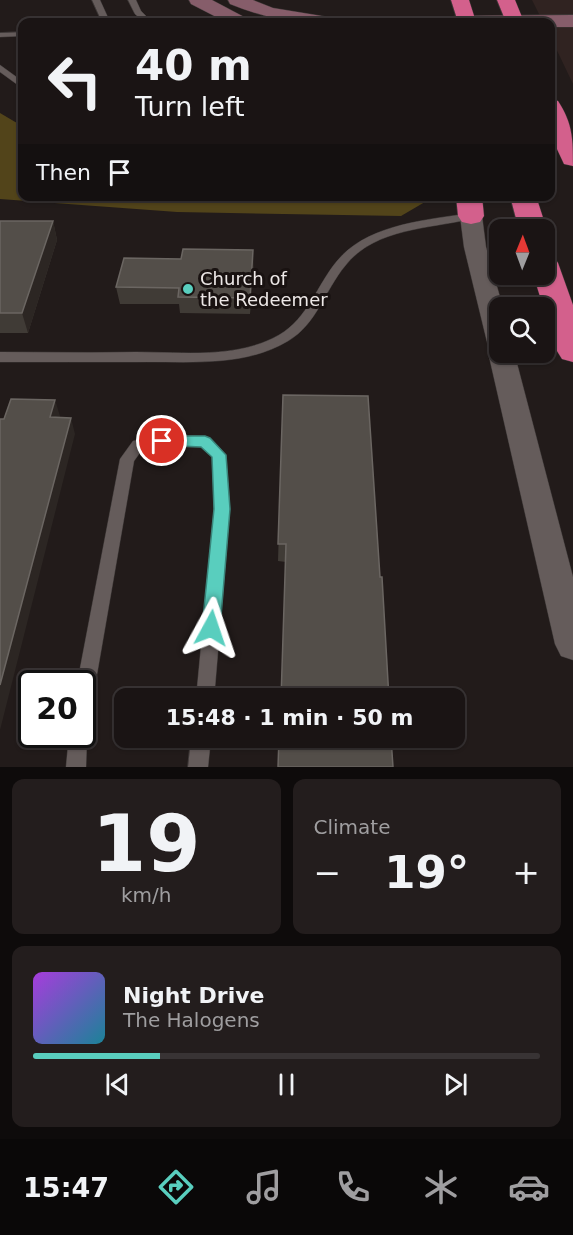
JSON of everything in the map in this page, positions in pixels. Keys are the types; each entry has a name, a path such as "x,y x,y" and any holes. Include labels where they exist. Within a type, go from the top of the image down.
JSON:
{"highway":[{"path":"459,0 466,18"},
{"path":"506,0 513,18"},
{"path":"555,118 573,159"},
{"path":"524,201 530,219"},
{"path":"551,285 573,351"}],"main road":[{"path":"198,0 232,18"},
{"path":"237,0 269,14 298,18"},
{"path":"555,21 573,21"}],"street":[{"path":"470,206 475,247 489,302"},
{"path":"504,363 573,644"}],"lane":[{"path":"96,0 104,18"},
{"path":"132,0 142,18"},
{"path":"0,35 18,34"},
{"path":"0,68 18,82"},
{"path":"0,357 210,356 251,352 284,338 305,321 342,261 357,248 470,206"},
{"path":"89,670 127,459 138,445 162,441 205,442 219,455 222,509 206,688"},
{"path":"76,767 77,748"},
{"path":"198,767 200,748"}],"shaded area":[{"path":"532,0 573,0 573,84 555,46 555,18 541,18"},
{"path":"0,113 18,124 18,200 0,199"},
{"path":"27,201 427,201 401,216 177,212"}],"building":[{"path":"0,221 53,221 22,313 0,313"},
{"path":"183,249 253,250 250,298 178,297 179,288 116,287 124,258 181,259"},
{"path":"283,395 368,396 388,688 281,688 286,544 278,544"},
{"path":"11,399 55,400 50,417 71,418 0,685 0,419 4,419"},
{"path":"279,748 392,748 393,767 278,767"}],"place":[{"name":"Church of the Redeemer","path":"188,289"}],"route":[{"path":"162,441 205,442 219,455 222,509 211,628"}]}
